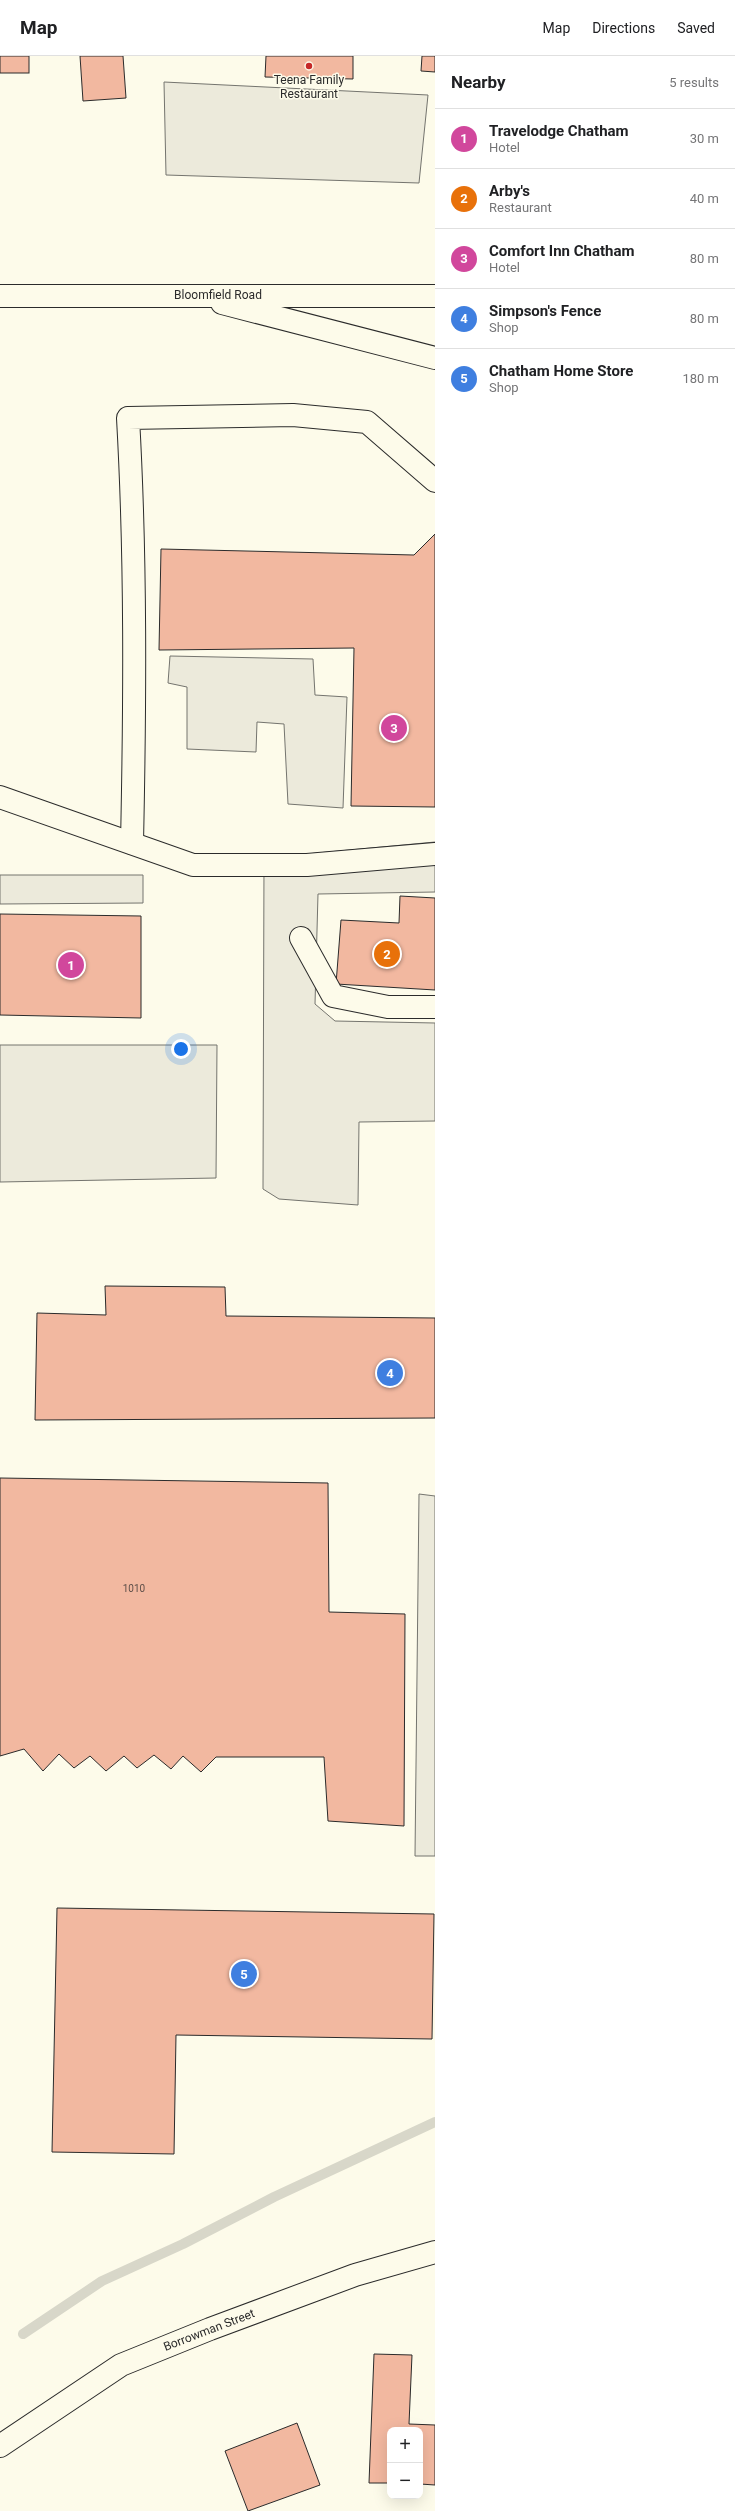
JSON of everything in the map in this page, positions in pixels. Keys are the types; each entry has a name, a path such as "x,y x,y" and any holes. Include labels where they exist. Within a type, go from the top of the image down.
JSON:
{"main road":[{"path":"188,295 435,358"},
{"name":"Bloomfield Road","path":"0,296 435,296"},
{"path":"132,843 136,670 133,505 128,418 294,415 367,422 435,481"},
{"path":"0,797 193,864 307,865 435,854"},
{"path":"301,938 333,996 388,1007 435,1006"},
{"name":"Borrowman Street","path":"0,2446 121,2365 210,2329 355,2276 435,2252"}],"shaded area":[{"path":"164,82 428,95 419,183 166,175"},
{"path":"170,656 313,659 315,695 347,697 343,808 288,804 284,724 257,722 256,752 187,749 187,687 168,683"},
{"path":"435,842 435,892 318,894 315,1004 335,1021 435,1023 435,1121 359,1122 358,1205 279,1199 263,1189 264,858"},
{"path":"0,875 143,875 143,903 0,904"},
{"path":"0,1045 217,1045 216,1178 0,1182"},
{"path":"419,1494 435,1496 435,1856 415,1856"}],"building":[{"path":"0,56 29,56 29,73 0,73"},
{"path":"80,56 123,56 126,98 83,101"},
{"name":"Teena Family Restaurant","path":"266,56 353,56 353,79 265,77"},
{"path":"422,56 435,56 435,72 421,71"},
{"path":"435,534 435,807 351,806 354,648 159,650 161,549 414,555"},
{"path":"400,896 435,898 435,990 336,984 341,920 399,923"},
{"path":"0,914 141,916 141,1018 0,1015"},
{"path":"105,1286 225,1287 226,1316 435,1318 435,1418 35,1420 37,1313 106,1315"},
{"path":"0,1478 328,1483 329,1612 405,1614 404,1826 328,1821 324,1757 216,1757 201,1772 183,1756 171,1769 154,1755 137,1768 124,1756 106,1771 90,1756 74,1768 59,1754 43,1771 24,1749 0,1756"},
{"path":"57,1908 434,1914 432,2039 176,2035 174,2154 52,2152"},
{"path":"374,2354 412,2355 409,2424 435,2425 435,2485 423,2484 423,2427 387,2427 387,2483 369,2483"},
{"path":"297,2423 320,2485 248,2511 225,2451"}],"waterway":[{"path":"23,2334 102,2281 183,2244 274,2197 435,2122"}],"place":[{"name":"Teena Family Restaurant","path":"309,66"},
{"name":"Comfort Inn Chatham","path":"394,728"},
{"name":"Arby's","path":"387,954"},
{"name":"Travelodge Chatham","path":"71,965"},
{"name":"Simpson's Fence","path":"390,1373"},
{"name":"Chatham Home Store","path":"244,1974"}]}
